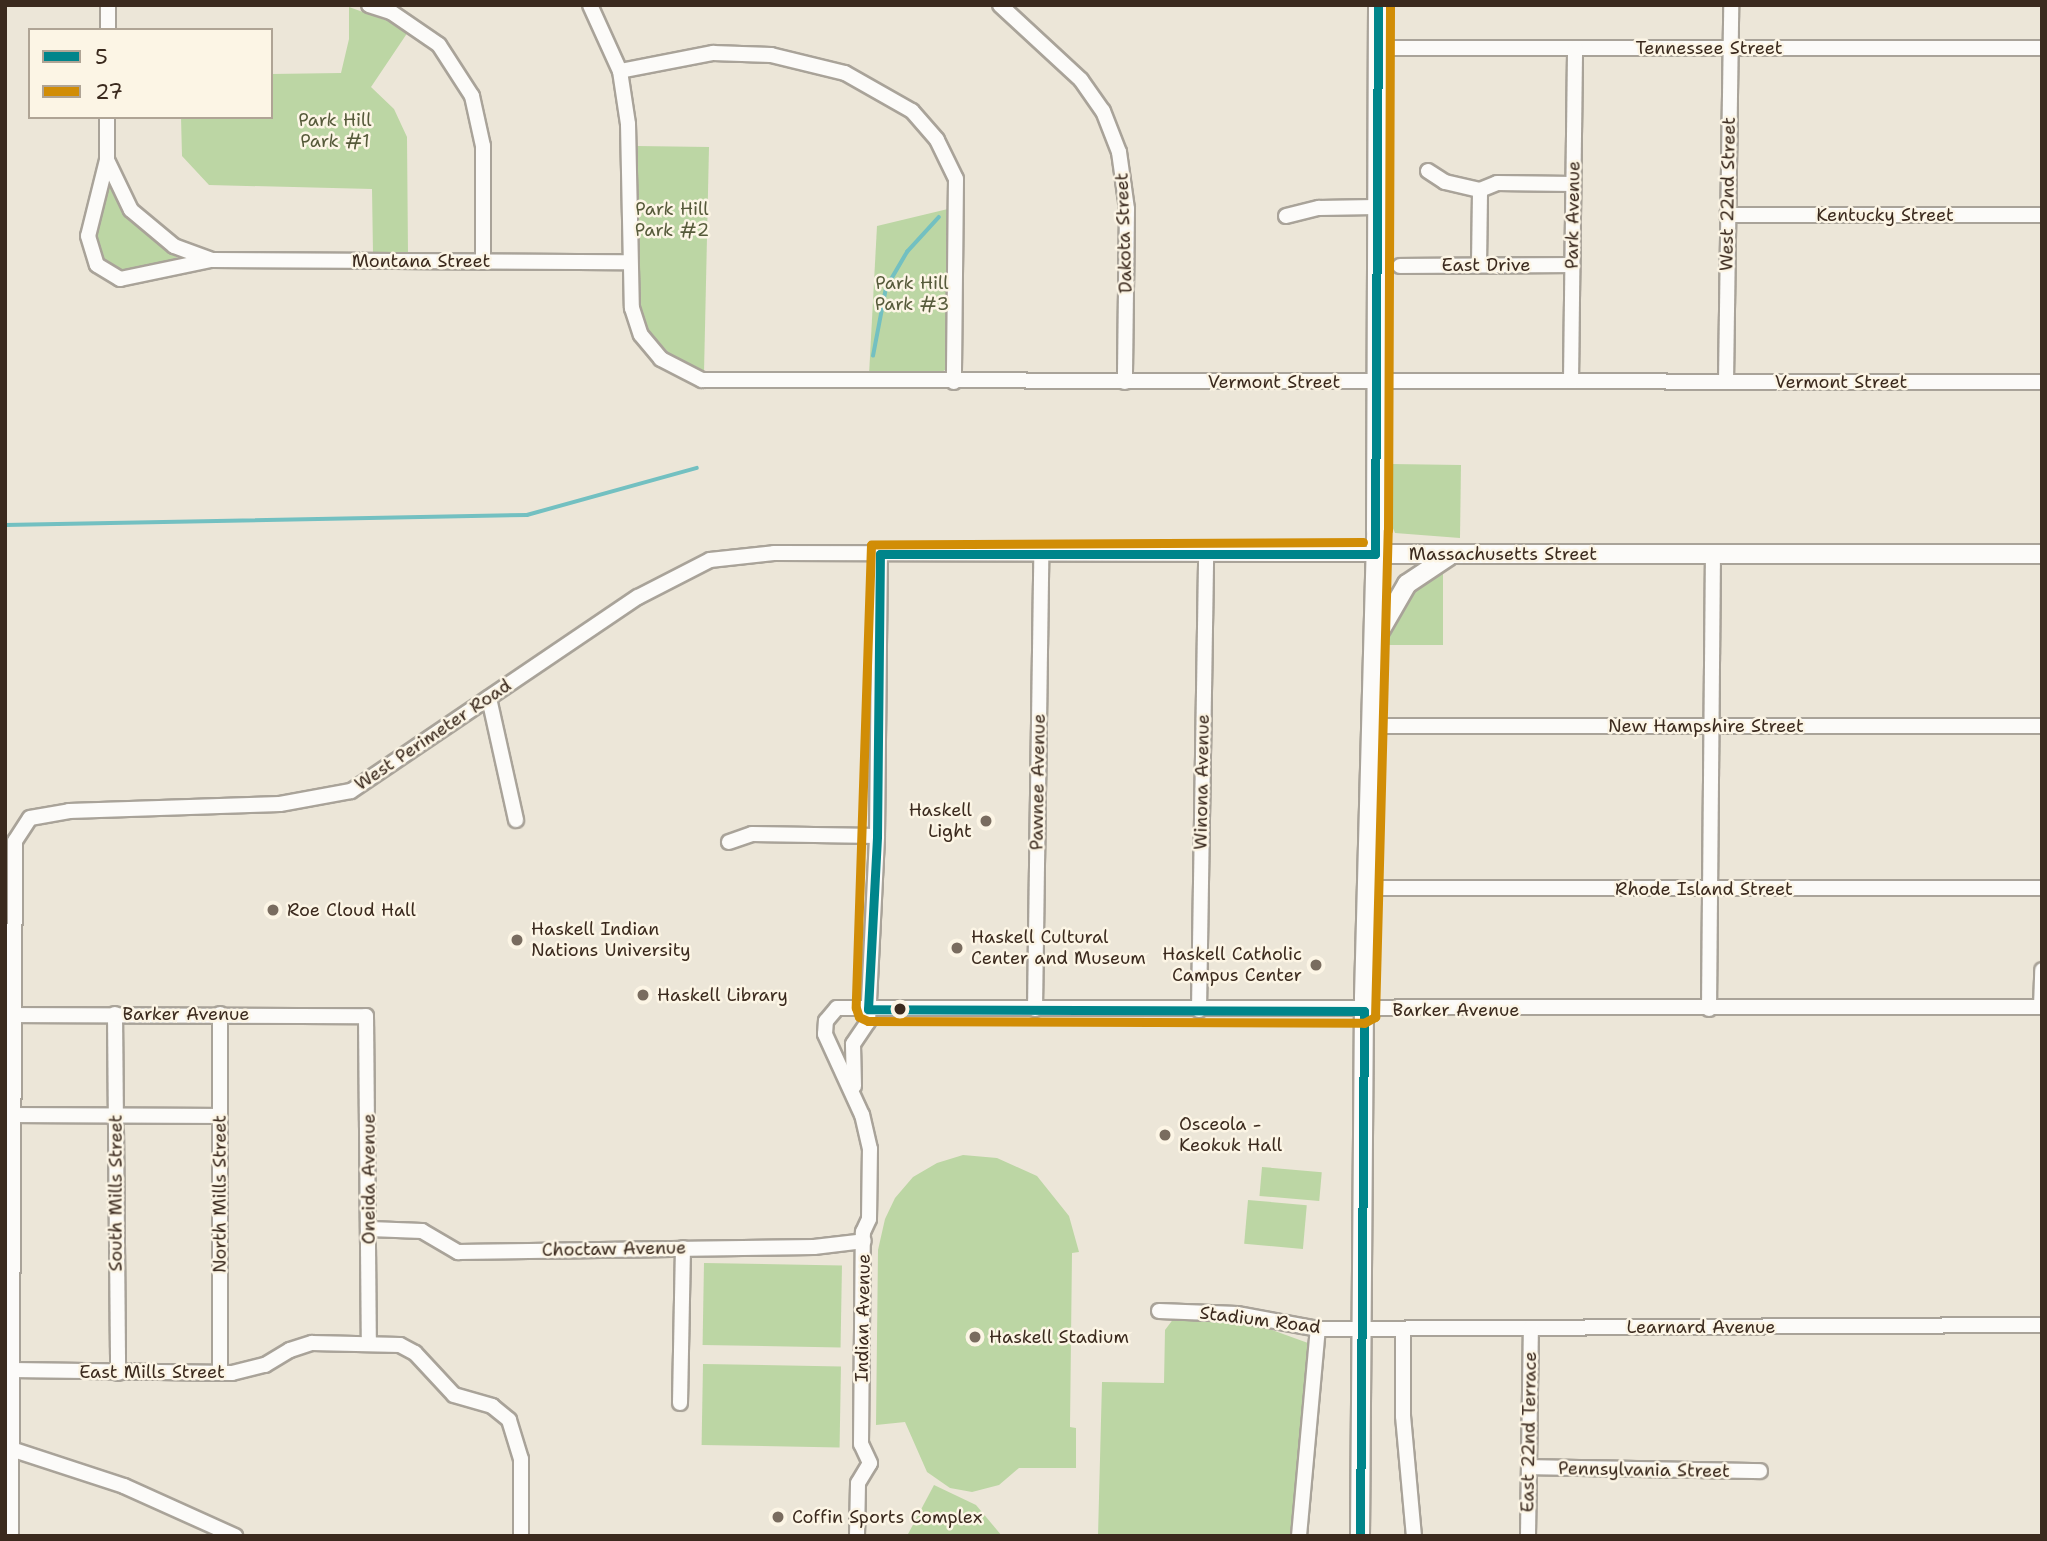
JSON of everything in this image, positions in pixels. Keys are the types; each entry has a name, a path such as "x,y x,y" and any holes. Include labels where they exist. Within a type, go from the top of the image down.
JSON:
{"main road":[{"path":"1360,1536 1364,1011 1378,382 1375,207 1378,5"},
{"name":"Massachusetts Street","path":"1375,554 2037,551"},
{"path":"1373,650 1385,617 1406,584 1452,554"}],"street":[{"path":"108,5 108,28"},
{"path":"369,5 392,8 439,45 472,96 483,146 483,262"},
{"name":"Vermont Street","path":"590,5 620,71 629,141 632,308 641,335 661,359 687,375 715,382 2042,382"},
{"name":"Dakota Street","path":"1000,5 1081,80 1103,111 1119,152 1127,209 1125,382"},
{"name":"West 22nd Street","path":"1726,382 1731,5"},
{"name":"Tennessee Street","path":"1377,48 2042,48"},
{"name":"Park Avenue","path":"1571,381 1575,48"},
{"path":"620,71 713,53 771,55 845,74 912,111 937,141 956,179 954,382"},
{"path":"107,119 107,160"},
{"name":"Montana Street","path":"107,160 131,211 162,239 212,260"},
{"name":"Montana Street","path":"107,160 88,236 97,265 120,279 212,260 630,262"},
{"path":"1427,171 1445,182 1480,190 1497,183 1573,184"},
{"path":"1479,265 1480,190"},
{"path":"1286,216 1320,208 1375,207"},
{"name":"Kentucky Street","path":"1727,215 2042,215"},
{"name":"East Drive","path":"1400,266 1572,264"},
{"name":"West Perimeter Road","path":"10,1015 15,841 30,818 69,811 279,804 340,795 385,772 638,597 691,566 746,554 880,554"},
{"name":"Massachusetts Street","path":"880,554 1375,554"},
{"name":"Indian Avenue","path":"855,1099 852,1053 868,1023 877,836 880,554"},
{"name":"Pawnee Avenue","path":"1035,1009 1041,554"},
{"name":"Winona Avenue","path":"1199,1010 1206,554"},
{"path":"1709,1009 1713,554"},
{"path":"489,698 516,820"},
{"name":"New Hampshire Street","path":"1371,726 2042,726"},
{"path":"729,842 752,834 877,836"},
{"name":"Rhode Island Street","path":"1367,888 2042,888"},
{"path":"2041,1007 2042,970"},
{"name":"Barker Avenue","path":"831,1013 838,1009 1364,1011 2041,1007"},
{"name":"Indian Avenue","path":"831,1013 825,1034 855,1099 870,1149 869,1219 864,1241 862,1444 870,1463 858,1483 857,1536"},
{"name":"South Mills Street","path":"115,1014 118,1373"},
{"name":"North Mills Street","path":"220,1014 220,1373"},
{"path":"10,1015 14,1115 12,1370 8,1448 11,1536"},
{"name":"Barker Avenue","path":"10,1015 366,1016"},
{"name":"Oneida Avenue","path":"366,1016 369,1343"},
{"path":"14,1115 220,1116"},
{"name":"Choctaw Avenue","path":"370,1229 422,1231 458,1252 814,1247 864,1241"},
{"path":"680,1403 683,1248"},
{"name":"Stadium Road","path":"1159,1311 1237,1314 1318,1329 1360,1329"},
{"name":"Learnard Avenue","path":"1360,1329 2042,1325"},
{"name":"East 22nd Terrace","path":"1528,1536 1531,1328"},
{"path":"1299,1536 1318,1329"},
{"path":"1403,1329 1403,1416 1414,1536"},
{"name":"East Mills Street","path":"12,1370 220,1373 265,1365 301,1345 369,1343 405,1347 454,1395 492,1406 505,1415 521,1460 521,1536"},
{"path":"8,1448 124,1486 235,1536"},
{"name":"Pennsylvania Street","path":"1529,1467 1760,1471"}],"green space":[{"name":"Park Hill Park #1","path":"349,7 410,29 371,87 394,109 407,137 408,254 373,254 372,189 209,185 182,156 181,119 273,119 273,74 341,73 349,39"},
{"name":"Park Hill Park #2","path":"637,146 709,147 704,373 676,361 642,323 636,293"},
{"path":"108,184 132,221 180,260 123,273 106,267 95,251 94,233"},
{"name":"Park Hill Park #3","path":"952,208 947,368 940,374 869,375 877,226"},
{"path":"1391,464 1461,465 1460,538 1395,533 1390,521"},
{"path":"1443,567 1443,645 1387,645 1401,598"},
{"name":"Haskell Stadium","path":"963,1155 997,1158 1037,1176 1069,1216 1079,1252 1072,1253 1070,1427 1076,1428 1076,1468 1019,1468 999,1485 972,1492 950,1488 927,1472 905,1422 876,1425 878,1250 885,1219 895,1198 913,1177 937,1163"},
{"path":"1262,1167 1322,1172 1319,1201 1259,1196"},
{"path":"1248,1200 1307,1205 1303,1249 1244,1244"},
{"path":"704,1263 842,1265 841,1347 703,1345"},
{"path":"1174,1318 1253,1323 1308,1343 1292,1536 1098,1536 1102,1382 1164,1383 1165,1330"},
{"path":"703,1364 841,1366 840,1447 702,1445"},
{"path":"934,1485 976,1505 1002,1536 907,1536"}],"waterway":[{"path":"873,356 886,288 907,252 939,217"},
{"path":"5,525 527,515 697,468"}],"transit line":[{"name":"5","path":"1360,1536 1364,1011 868,1009 877,836 880,554 1375,554 1378,5"},
{"name":"27","path":"1363,542 871,545 856,1008 859,1017 868,1021 1364,1023 1375,1017 1388,530 1390,5"}],"place":[{"name":"Haskell Light","path":"986,821"},
{"name":"Roe Cloud Hall","path":"273,910"},
{"name":"Haskell Indian Nations University","path":"517,940"},
{"name":"Haskell Cultural Center and Museum","path":"957,948"},
{"name":"Haskell Catholic Campus Center","path":"1316,965"},
{"name":"Haskell Library","path":"643,995"},
{"name":"Osceola - Keokuk Hall","path":"1165,1135"},
{"name":"Haskell Stadium","path":"975,1337"},
{"name":"Coffin Sports Complex","path":"778,1517"}]}
